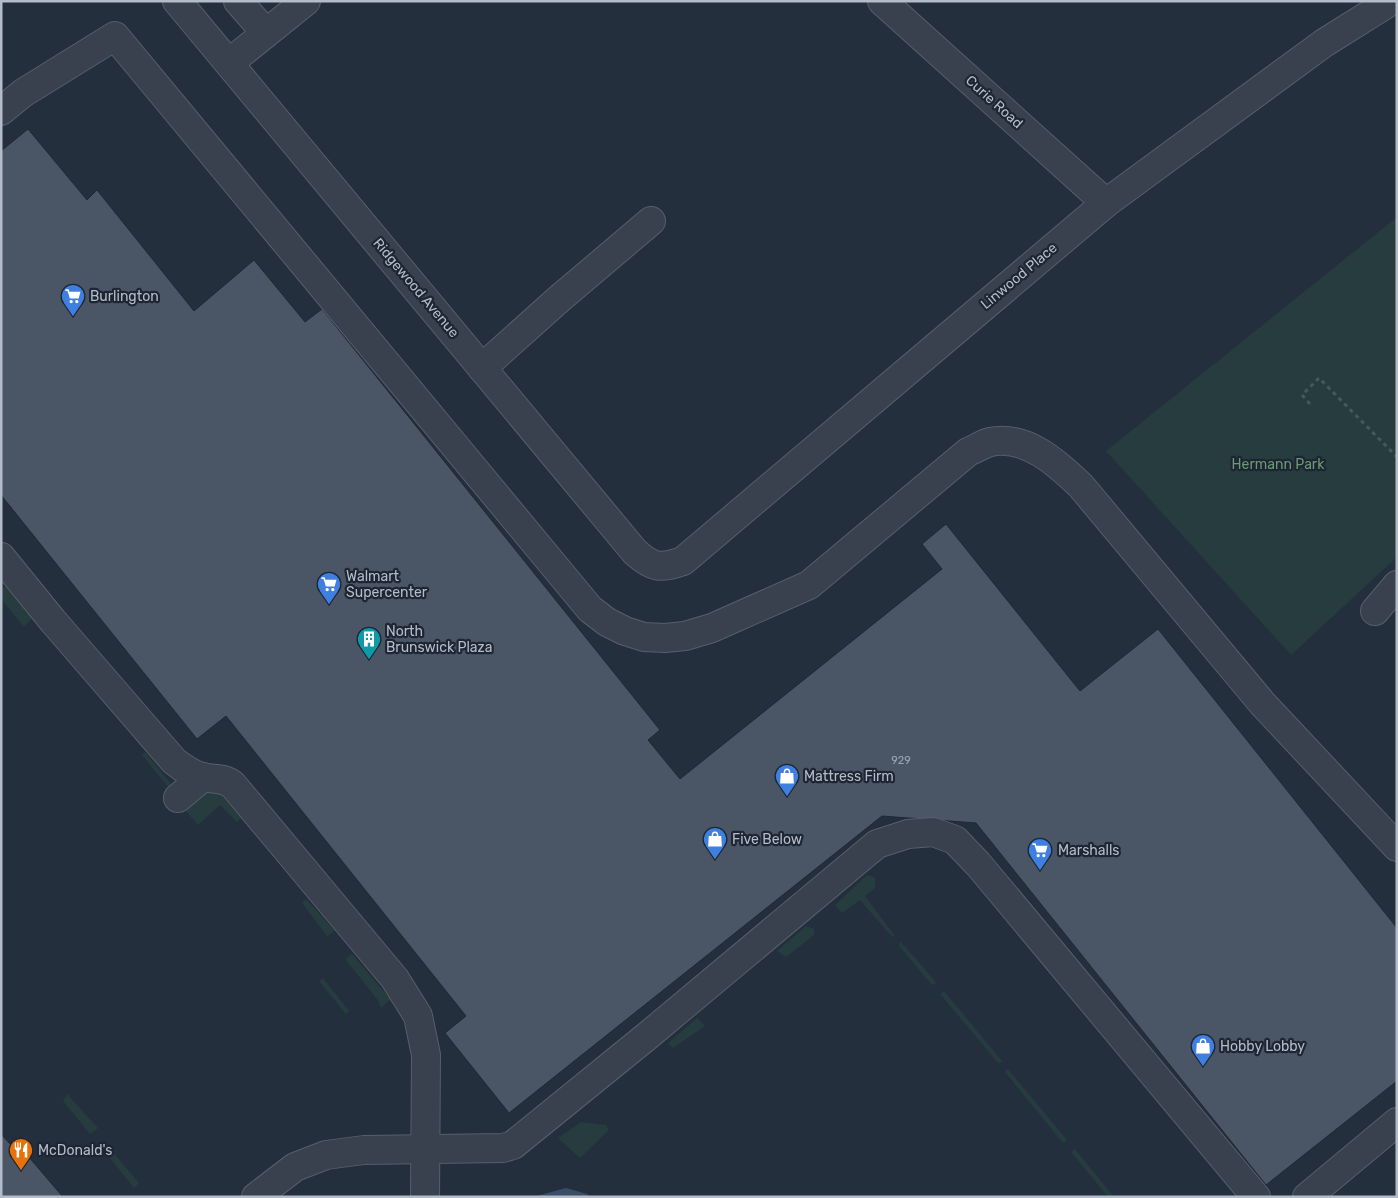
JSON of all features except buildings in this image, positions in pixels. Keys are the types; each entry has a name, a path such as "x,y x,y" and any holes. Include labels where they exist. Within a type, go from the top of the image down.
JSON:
{"street":[{"name":"Ridgewood Avenue","path":"177,1 635,552 649,564 661,567"},
{"path":"238,1 266,33"},
{"path":"229,63 306,1"},
{"name":"Curie Road","path":"882,1 1106,203"},
{"name":"Linwood Place","path":"661,567 683,560 1106,203 1324,43 1391,1"},
{"path":"1,111 23,93 115,36 590,609 607,622 625,631 644,637 665,638 685,636 712,628 809,585 968,452 989,442 1010,441 1034,449 1061,466 1081,486 1262,703 1397,847"},
{"path":"482,368 651,221"},
{"path":"1,557 53,621 174,761 187,772 203,777 226,780 233,786 396,980 418,1016 426,1054 425,1197"},
{"path":"1376,611 1397,585"},
{"path":"178,798 203,777"},
{"path":"256,1197 295,1167 326,1155 364,1150 503,1148 512,1145 646,1037 877,844 908,834 933,832 956,840 978,864 1256,1197"},
{"path":"1307,1197 1397,1122"}],"path":[{"path":"1310,404 1302,395 1320,378 1397,457"}],"green space":[{"name":"Hermann Park","path":"1397,217 1397,557 1291,655 1106,451"},
{"path":"8,585 33,617 24,627 1,599 1,589"},
{"path":"145,752 171,784 168,787 142,755"},
{"path":"210,790 219,792 241,818 237,822 220,805 198,825 185,810"},
{"path":"867,875 875,877 875,888 865,896 895,936 892,937 860,900 842,913 835,905"},
{"path":"306,899 334,930 331,934 327,936 302,903"},
{"path":"806,926 814,929 814,935 786,957 777,951"},
{"path":"900,941 936,982 935,985 931,984 899,946"},
{"path":"352,954 390,999 381,1008 377,999 345,959"},
{"path":"323,978 349,1011 346,1014 319,981"},
{"path":"944,991 1002,1061 999,1064 940,994"},
{"path":"697,1018 705,1026 673,1048 668,1043"},
{"path":"1008,1069 1067,1140 1063,1143 1005,1072"},
{"path":"67,1094 98,1128 90,1134 63,1101"},
{"path":"581,1122 606,1125 609,1130 580,1158 558,1138"},
{"path":"1075,1149 1114,1197 1108,1197 1071,1152"},
{"path":"113,1152 139,1183 134,1188 110,1158"}],"water":[{"path":"566,1188 587,1194 590,1197 533,1197"}],"place":[{"name":"Burlington","path":"73,317"},
{"name":"Walmart Supercenter","path":"329,605"},
{"name":"North Brunswick Plaza","path":"369,660"},
{"name":"Mattress Firm","path":"787,797"},
{"name":"Five Below","path":"715,860"},
{"name":"Marshalls","path":"1040,871"},
{"name":"Hobby Lobby","path":"1203,1067"},
{"name":"McDonald's","path":"21,1171"}]}
